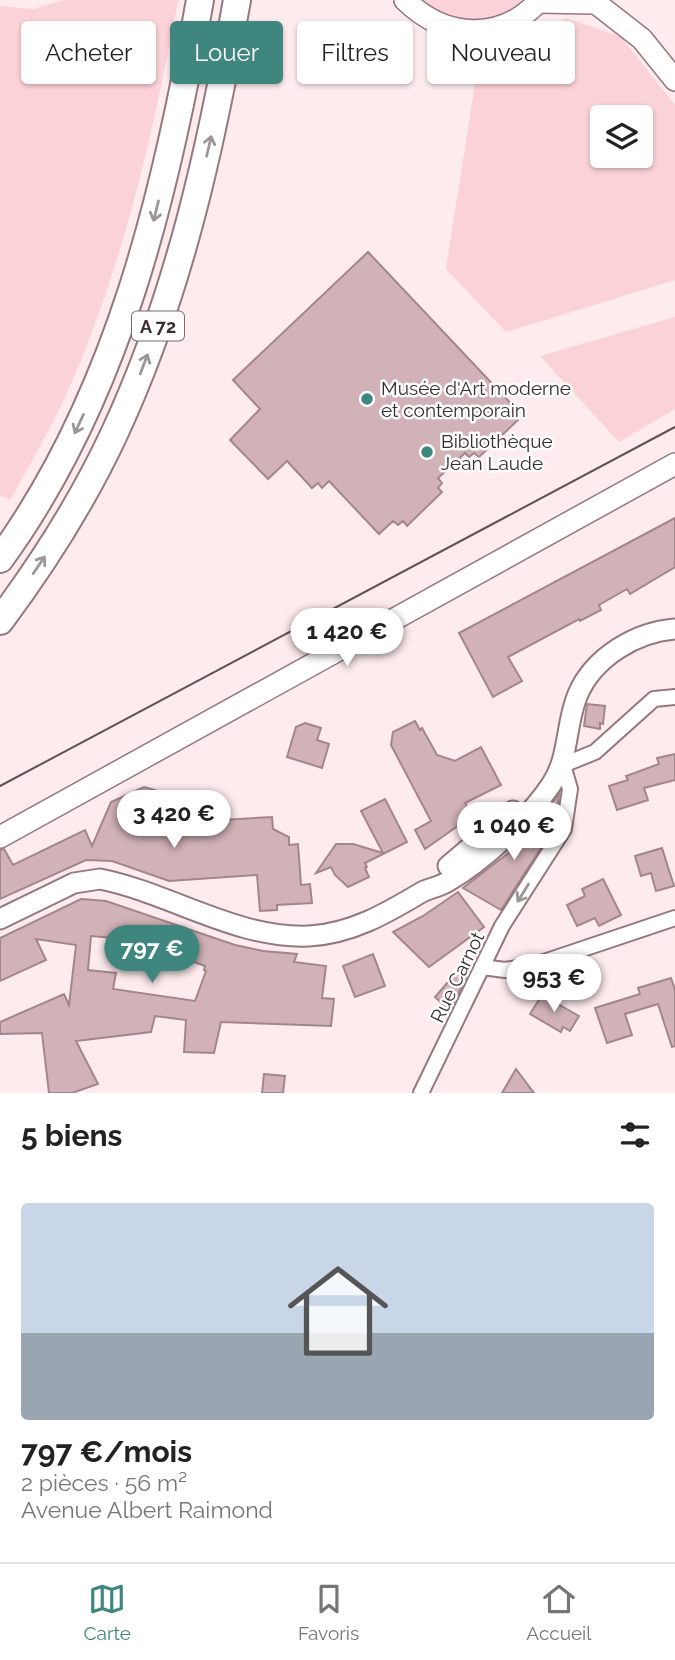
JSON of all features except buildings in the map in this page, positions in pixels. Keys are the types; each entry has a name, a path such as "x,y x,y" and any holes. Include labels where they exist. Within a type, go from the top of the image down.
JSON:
{"highway":[{"name":"A 72","path":"0,559 58,467 96,387 128,302 155,217 200,0"},
{"name":"A 72","path":"0,621 54,543 86,487 115,433 155,336 203,174 219,104 237,0"}],"main road":[{"path":"405,0 420,14 441,26 465,31 489,30 511,22 539,1 593,2 642,39 675,80"},
{"path":"0,836 675,464"}],"street":[{"path":"426,890 439,873 513,811 541,778 552,760 567,689 581,665 618,634 638,624 675,617"},
{"path":"0,919 74,883 100,879 272,934 309,936 365,923 394,910 426,890 445,883 491,850 551,785 563,765 578,694 591,673 624,644 642,636 675,629"},
{"path":"563,765 595,752 654,699 675,697"},
{"name":"Rue Carnot","path":"421,1093 502,926 564,829 570,789 563,765"},
{"path":"482,968 505,970 535,965 675,918"}],"shaded area":[{"path":"64,0 178,0 174,21 170,21 170,40 158,101 134,202 103,301 65,397 10,500 0,495 0,6 34,9"},
{"path":"416,0 529,0 498,21 448,21"},
{"path":"567,18 621,37 675,105 675,280 506,332 446,269 475,84 575,84 575,21 560,21"},
{"path":"675,317 675,409 619,442 540,356"}],"tram line":[{"path":"0,786 675,427"}],"place":[{"name":"Musée d'Art moderne et contemporain","path":"367,399"},
{"name":"Bibliothèque Jean Laude","path":"427,452"}]}
